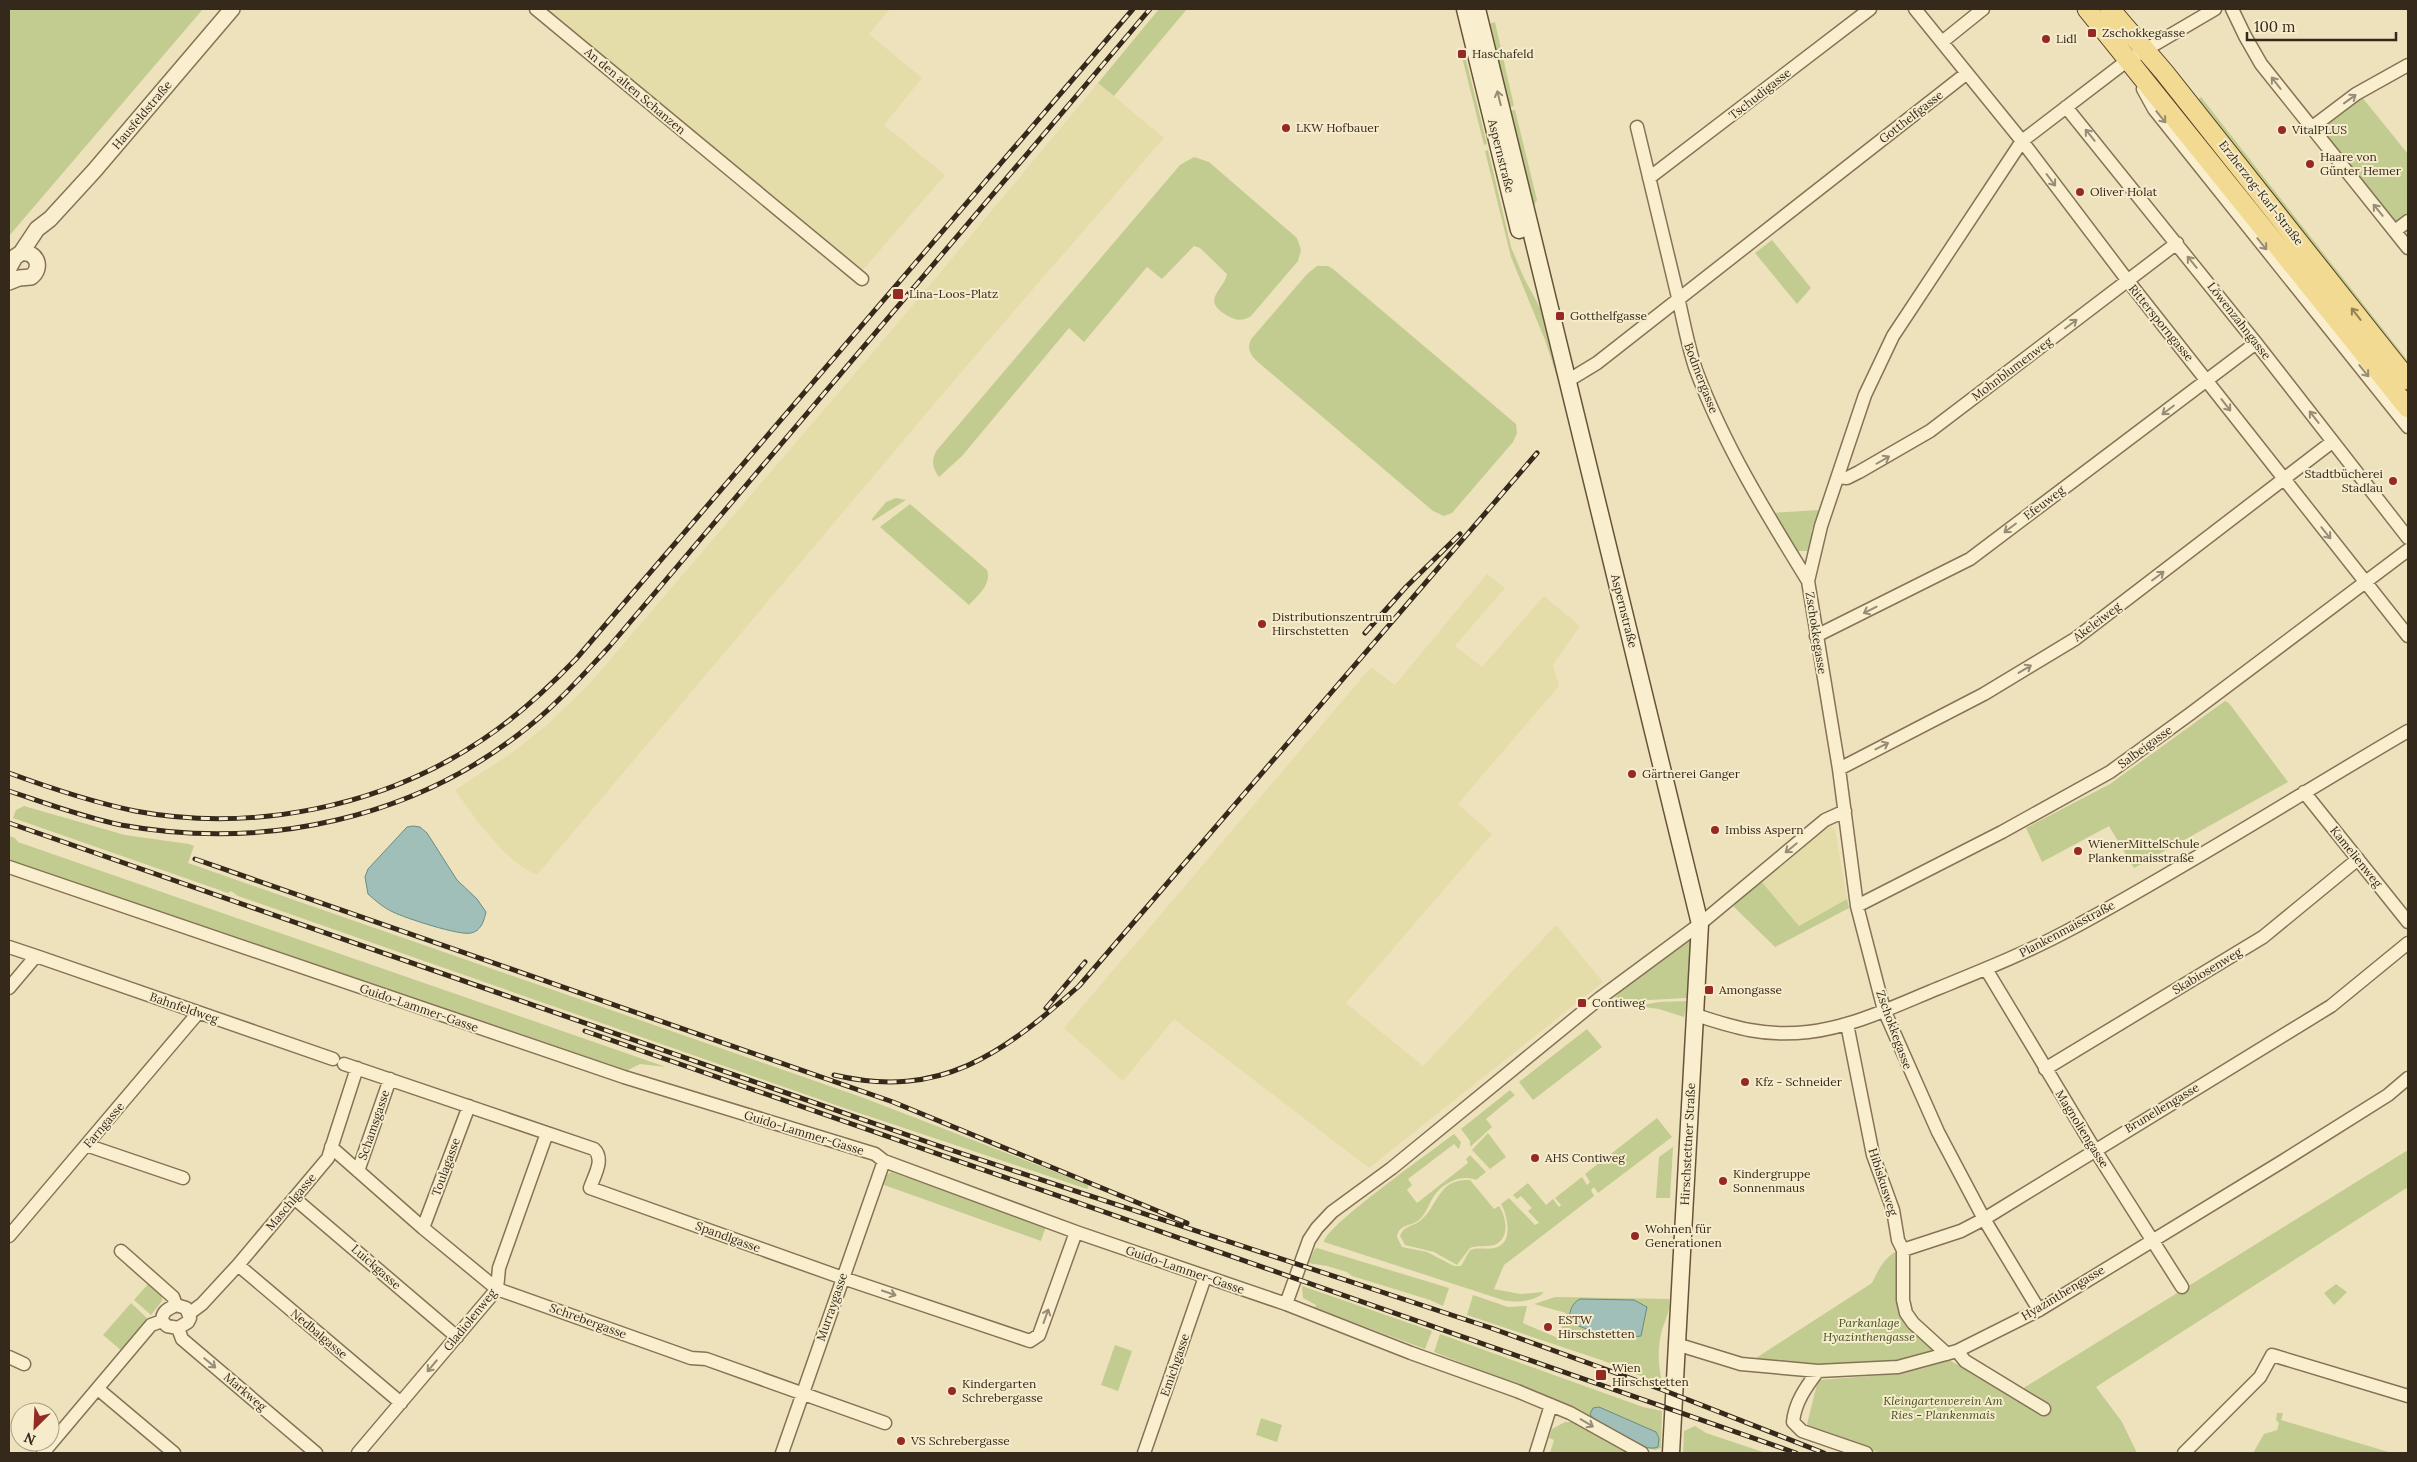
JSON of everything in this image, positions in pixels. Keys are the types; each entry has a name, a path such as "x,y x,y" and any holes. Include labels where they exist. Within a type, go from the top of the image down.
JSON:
{"main road":[{"name":"Aspernstraße","path":"1465,9 1525,255 1547,299"},
{"name":"Aspernstraße","path":"1477,9 1547,299 1569,380 1700,924"},
{"name":"Erzherzog-Karl-Straße","path":"2087,9 2408,408"},
{"name":"Erzherzog-Karl-Straße","path":"2110,9 2145,49 2408,380"},
{"name":"Hirschstettner Straße","path":"1671,1453 1700,924"}],"street":[{"name":"Hausfeldstraße","path":"16,264 37,229 50,219 94,171 232,9"},
{"name":"An den alten Schanzen","path":"536,9 862,279"},
{"name":"Tschudigasse","path":"1649,178 1870,9"},
{"name":"Rittersporngasse","path":"1915,9 2022,141 2128,281 2408,636"},
{"path":"1942,42 1983,9"},
{"name":"Zschokkegasse","path":"2039,1310 1984,1219 1918,1090 1884,1010 1857,906 1839,769 1808,581 1821,526 1865,394 1894,336 2022,141 2128,60 2215,9"},
{"path":"2232,9 2245,36 2262,64 2408,248"},
{"name":"Erzherzog-Karl-Straße","path":"2128,60 2154,109 2408,427"},
{"path":"2311,128 2356,94 2408,65"},
{"name":"Gotthelfgasse","path":"1569,380 1597,363 1967,73"},
{"name":"Löwenzahngasse","path":"2066,107 2177,243 2408,538"},
{"name":"Bodmergasse","path":"1636,128 1678,299 1685,336 1696,371 1730,448 1808,581"},
{"path":"2395,231 2408,220"},
{"name":"Mohnblumenweg","path":"1838,477 1847,478 1859,472 1930,431 2177,243"},
{"name":"Efeuweg","path":"1816,636 1970,559 2256,343"},
{"name":"Akeleiweg","path":"1839,769 1984,694 2075,639 2332,442"},
{"name":"Salbeigasse","path":"1857,906 2002,832 2110,772 2408,550"},
{"name":"Plankenmaisstraße","path":"1696,1015 1740,1030 1770,1033 1808,1032 1847,1024 1884,1010 1986,969 2068,931 2408,731"},
{"name":"Kamelienweg","path":"2304,792 2408,922"},
{"path":"1286,1304 1307,1244 1317,1228 1328,1216 1398,1162 1600,998 1700,924 1825,820 1844,811"},
{"name":"Skabiosenweg","path":"2045,1069 2263,937 2358,859"},
{"name":"Guido-Lammer-Gasse","path":"9,867 605,1070 875,1154 884,1161 1076,1232 1286,1304 1551,1405 1642,1453"},
{"name":"Brunellengasse","path":"1903,1250 1961,1231 1984,1219 2331,1006 2408,943"},
{"name":"Bahnfeldweg","path":"9,947 357,1068"},
{"path":"9,988 36,956"},
{"name":"Magnoliengasse","path":"1986,969 2045,1069 2182,1287"},
{"name":"Farngasse","path":"9,1236 198,1013"},
{"name":"Hibiskusweg","path":"1847,1024 1872,1155 1893,1210 1898,1240 1903,1250 1906,1313 1913,1323 1965,1361 2044,1408"},
{"name":"Spandlgasse","path":"357,1068 597,1150 600,1160 590,1188 843,1278 1030,1341 1039,1335 1076,1232"},
{"name":"Maschlgasse","path":"190,1314 202,1304 238,1265 328,1158 357,1068"},
{"name":"Hyazinthengasse","path":"1676,1344 1741,1364 1818,1371 1898,1367 1952,1352 2039,1310 2152,1239 2284,1161 2388,1095 2408,1078"},
{"name":"Schamsgasse","path":"358,1171 390,1079"},
{"name":"Toulagasse","path":"423,1228 469,1106"},
{"name":"Gladiolenweg","path":"358,1453 497,1289 499,1268 547,1133"},
{"path":"86,1145 183,1178"},
{"name":"Schrebergasse","path":"331,1147 423,1228 497,1289 692,1358 706,1359 885,1423"},
{"name":"Murraygasse","path":"782,1453 884,1161"},
{"name":"Luickgasse","path":"294,1198 457,1337"},
{"path":"122,1251 173,1297 176,1305"},
{"name":"Nedbalgasse","path":"238,1265 401,1403"},
{"name":"Emichgasse","path":"1144,1453 1205,1277"},
{"path":"176,1305 186,1308 190,1314 188,1322 178,1328 167,1326 162,1321 162,1315 166,1310 176,1305"},
{"path":"43,1453 151,1325 162,1321"},
{"name":"Markweg","path":"178,1328 182,1339 316,1453"},
{"path":"2184,1453 2260,1377 2272,1356 2408,1396"},
{"path":"9,1357 24,1364"},
{"path":"1818,1371 1798,1402 1793,1422 1802,1431 1866,1453"},
{"path":"98,1389 174,1453"},
{"path":"1536,1453 1551,1405"}],"shaded area":[{"path":"545,9 890,9 869,34 922,78 884,125 945,175 863,270"},
{"path":"1098,83 1164,138 963,370 537,875 522,867 504,852 480,825 455,790 513,752 548,724 590,683 909,310"},
{"path":"1487,574 1505,588 1455,646 1482,667 1544,596 1580,626 1553,665 1559,686 1458,804 1492,834 1346,1003 1423,1066 1556,925 1603,982 1369,1168 1174,1019 1123,1081 1064,1028 1371,667 1395,685"},
{"path":"1831,826 1835,829 1847,899 1799,926 1761,881"}],"green space":[{"path":"9,9 203,9 9,236"},
{"path":"1159,9 1187,9 1114,96 1098,83"},
{"path":"1495,22 1514,106 1509,107 1489,24"},
{"path":"1465,56 1487,144 1484,145 1462,57"},
{"path":"2361,96 2408,154 2408,218 2401,223 2393,223 2320,131 2321,124"},
{"path":"2201,97 2408,361 2408,367 2198,100"},
{"path":"1515,110 1537,200 1533,207 1510,111"},
{"path":"1488,150 1511,247 1524,278 1546,319 1561,379 1558,380 1545,340 1511,257 1485,151"},
{"path":"1194,157 1209,162 1297,238 1301,250 1298,261 1251,316 1240,320 1232,318 1216,306 1215,296 1227,274 1200,248 1194,246 1162,279 1147,267 1084,342 1069,328 962,456 939,477 933,463 937,450 1180,165"},
{"path":"1772,240 1811,288 1797,304 1755,253"},
{"path":"1317,266 1328,266 1333,269 1516,424 1517,433 1513,442 1452,513 1444,516 1433,511 1251,354 1249,345 1252,338 1307,274"},
{"path":"896,498 906,500 873,521 872,519 886,502"},
{"path":"910,504 987,570 988,580 986,585 969,605 880,527"},
{"path":"1819,510 1811,532 1813,533 1808,551 1797,551 1772,513"},
{"path":"2225,701 2229,703 2288,782 2134,868 2109,826 2042,862 2026,828 2110,784"},
{"path":"24,806 125,835 189,844 194,846 188,863 864,1098 1089,1185 1087,1189 850,1110 238,896 231,891 228,893 13,818 16,810"},
{"path":"9,836 15,838 18,842 666,1067 640,1064 624,1072 9,863"},
{"path":"1761,881 1799,926 1847,899 1849,908 1775,947 1730,903"},
{"path":"1688,941 1692,942 1693,966 1689,966 1687,998 1648,1000 1620,1007 1615,1002 1615,997 1625,986"},
{"path":"1687,1001 1684,1017 1659,1009 1637,1006 1659,1002"},
{"path":"1587,1029 1602,1047 1533,1100 1519,1082"},
{"path":"1510,1090 1515,1095 1486,1119 1492,1127 1470,1147 1470,1141 1461,1129"},
{"path":"1657,1118 1672,1137 1598,1193 1594,1187 1591,1190 1594,1196 1504,1265 1494,1289 1520,1294 1544,1292 1530,1300 1503,1300 1324,1242 1329,1234 1360,1205 1454,1134 1461,1142 1459,1149 1454,1144 1408,1179 1412,1185 1407,1190 1417,1203 1468,1163 1466,1159 1470,1155 1486,1172 1476,1180 1470,1178 1458,1179 1442,1187 1420,1219 1400,1229 1397,1237 1402,1247 1427,1252 1454,1266 1461,1266 1470,1250 1494,1248 1505,1242 1508,1229 1506,1216 1501,1204 1509,1198 1535,1225 1539,1223 1528,1211 1532,1208 1521,1196 1517,1199 1513,1195 1528,1183 1546,1205 1553,1199 1559,1207 1561,1205 1555,1198 1582,1177 1587,1185 1590,1182 1585,1174"},
{"path":"1488,1133 1506,1157 1490,1169 1472,1150"},
{"path":"1673,1147 1670,1198 1656,1198 1659,1157"},
{"name":"Kleingartenverein Am Ries - Plankenmais","path":"2408,1150 2408,1187 2096,1387 2122,1422 2137,1453 1881,1453 1811,1430 1807,1424 1818,1380 1898,1374 1947,1359 2014,1394"},
{"path":"891,1172 1046,1226 1041,1241 884,1185 885,1176"},
{"path":"1470,1180 1494,1209 1499,1206 1504,1215 1505,1233 1499,1242 1491,1246 1470,1248 1457,1265 1434,1252 1405,1245 1400,1236 1402,1232 1427,1214 1445,1188 1451,1183"},
{"path":"1317,1248 1449,1288 1443,1306 1430,1300 1352,1276 1347,1272 1308,1263"},
{"name":"Parkanlage Hyazinthengasse","path":"1899,1250 1898,1297 1937,1353 1866,1367 1754,1362 1756,1358 1872,1283 1886,1260"},
{"path":"148,1284 162,1297 162,1301 151,1315 134,1300"},
{"path":"2336,1284 2347,1292 2334,1305 2324,1293"},
{"path":"1302,1286 1432,1331 1425,1349 1315,1308 1316,1305 1303,1298"},
{"path":"1473,1295 1508,1307 1527,1306 1523,1323 1558,1338 1566,1313 1534,1304 1555,1297 1669,1299 1668,1311 1660,1337 1659,1351 1659,1365 1663,1385 1604,1361 1467,1315"},
{"path":"131,1303 149,1320 122,1351 103,1335"},
{"path":"1440,1334 1643,1407 1662,1411 1661,1448 1656,1450 1644,1448 1571,1406 1434,1352"},
{"path":"1115,1345 1132,1351 1118,1391 1101,1385"},
{"path":"2277,1413 2283,1413 2281,1420 2392,1453 2253,1453 2264,1434 2277,1430 2279,1423 2276,1420"},
{"path":"1261,1418 1282,1425 1277,1442 1256,1435"},
{"path":"1565,1422 1573,1422 1628,1453 1550,1453 1554,1440 1549,1438 1552,1429"},
{"path":"1695,1426 1706,1433 1766,1453 1683,1453 1684,1431"}],"water":[{"path":"407,827 420,827 427,833 457,880 477,899 486,912 482,925 474,932 456,932 409,918 386,908 368,894 365,877 368,869"},
{"path":"1580,1299 1634,1300 1647,1307 1641,1336 1613,1339 1571,1323 1569,1319 1571,1310 1573,1305"},
{"path":"1599,1407 1656,1432 1659,1438 1658,1447 1643,1447 1634,1443 1592,1417 1590,1414 1593,1408"}],"railway":[{"path":"9,773 71,794 135,811 179,817 225,819 270,816 315,809 360,798 402,782 443,763 482,740 531,702 576,659 1133,9"},
{"path":"9,791 78,814 121,825 175,832 229,834 283,830 336,820 387,805 437,785 484,759 539,718 609,647 1150,9"},
{"path":"834,1075 872,1081 907,1081 938,1076 968,1065 996,1051 1023,1032 1079,986 1537,453"},
{"path":"1365,633 1406,587 1460,534"},
{"path":"9,823 942,1147 1491,1328 1663,1390 1824,1453"},
{"path":"195,859 893,1102 1187,1223"},
{"path":"1046,1008 1085,962"},
{"path":"585,1031 1796,1453"}],"place":[{"name":"Zschokkegasse","path":"2092,33"},
{"name":"Lidl","path":"2046,39"},
{"name":"Haschafeld","path":"1462,54"},
{"name":"LKW Hofbauer","path":"1286,128"},
{"name":"VitalPLUS","path":"2282,130"},
{"name":"Haare von Günter Hemer","path":"2310,164"},
{"name":"Oliver Holat","path":"2080,192"},
{"name":"Lina-Loos-Platz","path":"898,294"},
{"name":"Gotthelfgasse","path":"1560,316"},
{"name":"Stadtbücherei Stadlau","path":"2393,481"},
{"name":"Distributionszentrum Hirschstetten","path":"1262,624"},
{"name":"Gärtnerei Ganger","path":"1632,774"},
{"name":"Imbiss Aspern","path":"1715,830"},
{"name":"WienerMittelSchule Plankenmaisstraße","path":"2078,851"},
{"name":"Amongasse","path":"1709,990"},
{"name":"Contiweg","path":"1582,1003"},
{"name":"Kfz - Schneider","path":"1745,1082"},
{"name":"AHS Contiweg","path":"1535,1158"},
{"name":"Kindergruppe Sonnenmaus","path":"1723,1181"},
{"name":"Wohnen für Generationen","path":"1635,1236"},
{"name":"ESTW Hirschstetten","path":"1548,1327"},
{"name":"Wien Hirschstetten","path":"1601,1375"},
{"name":"Kindergarten Schrebergasse","path":"952,1391"},
{"name":"VS Schrebergasse","path":"901,1441"}]}
